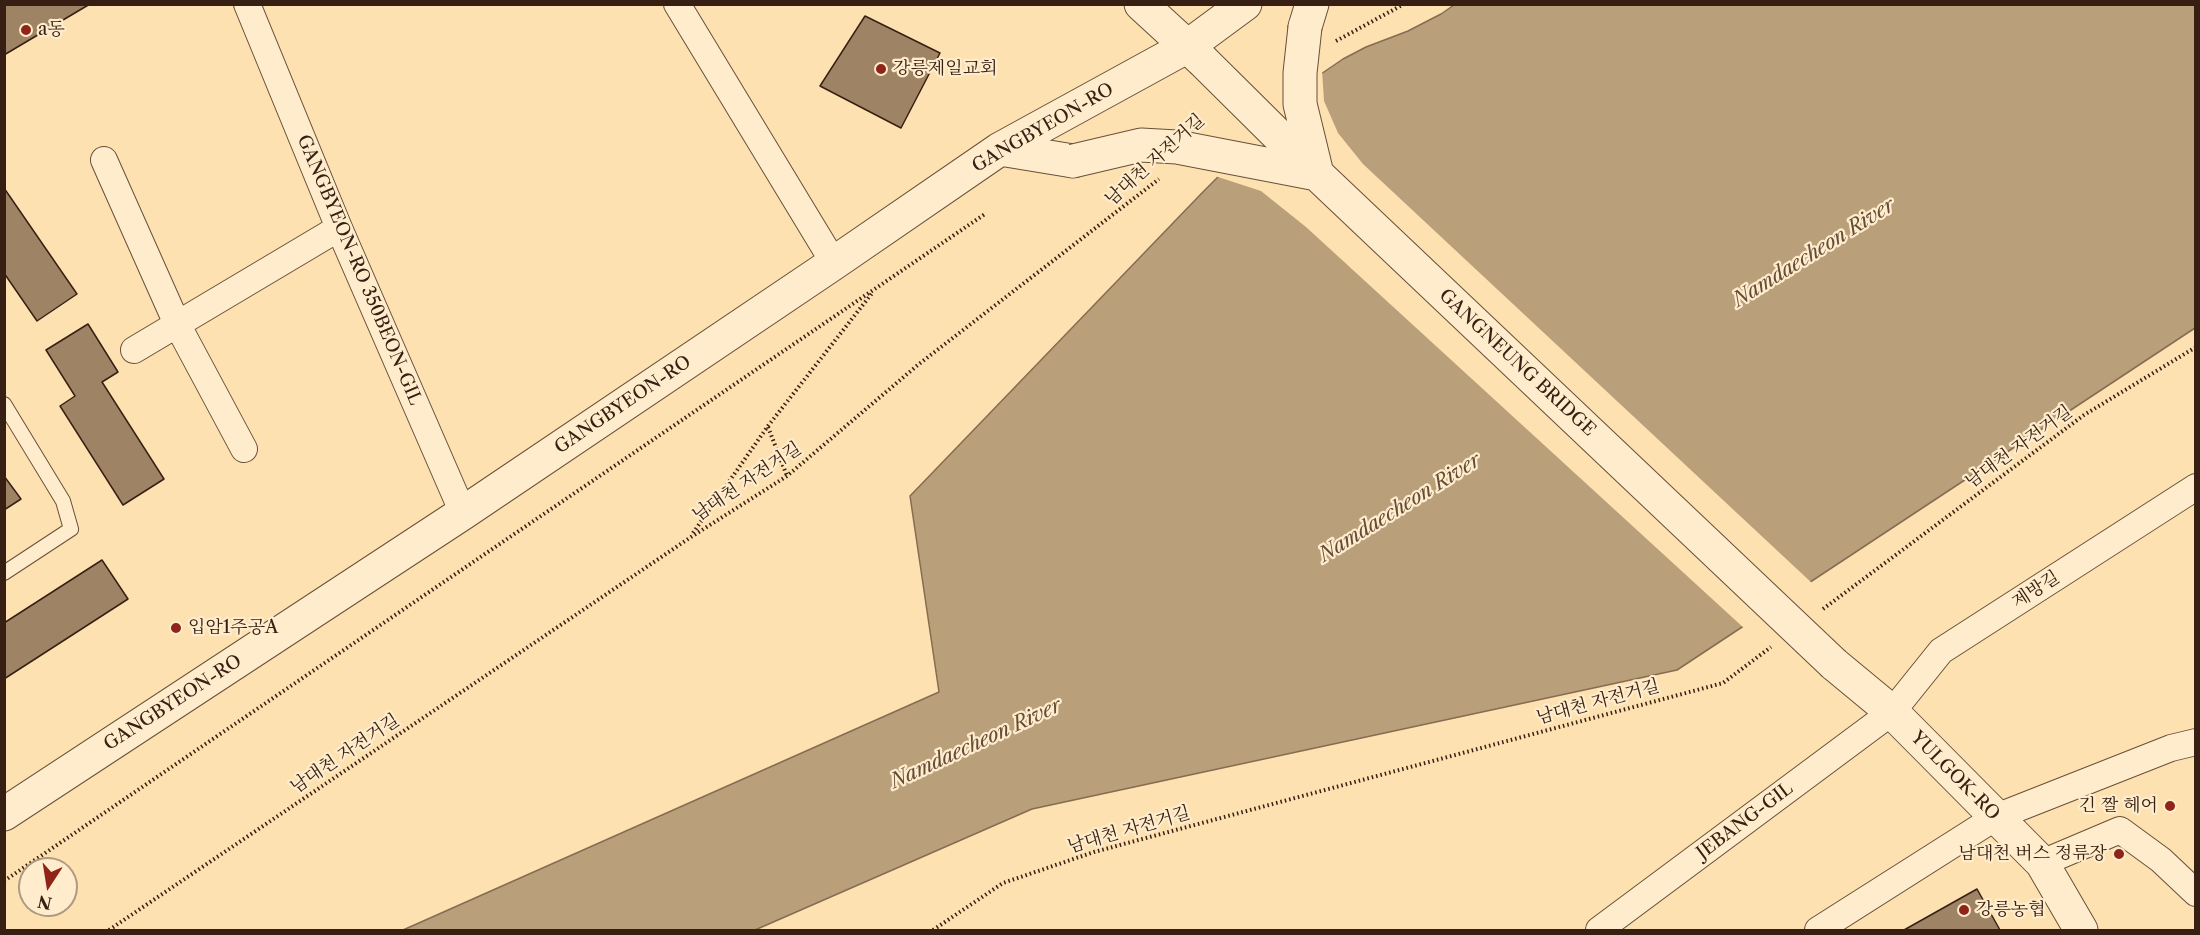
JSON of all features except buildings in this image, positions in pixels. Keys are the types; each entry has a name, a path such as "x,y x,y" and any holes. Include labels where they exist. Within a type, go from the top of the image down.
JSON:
{"street":[{"path":"677,4 834,263"},
{"path":"1141,4 1195,53"},
{"name":"GANGBYEON-RO","path":"4,814 462,513 1000,149 1195,53 1245,4"},
{"name":"GANGBYEON-RO 350BEON-GIL","path":"252,15 339,228 462,513"},
{"path":"1000,149 1073,161 1141,145 1177,147 1317,174 1300,104 1300,73 1316,25"},
{"name":"GANGNEUNG BRIDGE","path":"1195,53 1317,174 1834,664"},
{"path":"104,160 177,324 244,449"},
{"path":"134,350 339,228"},
{"name":"제방길","path":"1892,712 1941,651 2196,487"},
{"name":"YULGOK-RO","path":"1834,664 1892,712 2042,862 2081,930"},
{"name":"JEBANG-GIL","path":"1599,930 1892,712"},
{"path":"1818,930 1996,817 2171,748 2196,742"},
{"path":"2042,862 2120,830 2161,860 2196,892"}],"lane":[{"path":"4,405 63,501 71,530 4,573"}],"path":[{"path":"1316,25 1404,4"},
{"name":"남대천 자전거길","path":"109,930 691,537 787,476 919,364 1150,188 1167,171"},
{"path":"4,881 985,214"},
{"path":"691,537 768,426 876,289"},
{"name":"남대천 자전거길","path":"1818,612 2084,416 2196,347"},
{"path":"768,426 787,476"},
{"name":"남대천 자전거길","path":"933,930 1003,883 1094,852 1723,682 1780,640"}],"water":[{"name":"Namdaecheon River","path":"1454,5 2195,5 2195,328 1677,670 1032,809 755,930 403,930 939,692 910,496 1318,76 1343,59 1366,47 1408,31"}],"pier":[{"path":"1322,70 1324,101 1338,133 1363,164 1813,584 1745,629 1306,227 1261,191 1215,176"}],"place":[{"name":"a동","path":"26,30"},
{"name":"강릉제일교회","path":"881,69"},
{"name":"입암1주공A","path":"176,628"},
{"name":"긴 짤 헤어","path":"2170,806"},
{"name":"남대천 버스 정류장","path":"2119,854"},
{"name":"강릉농협","path":"1964,910"}]}
